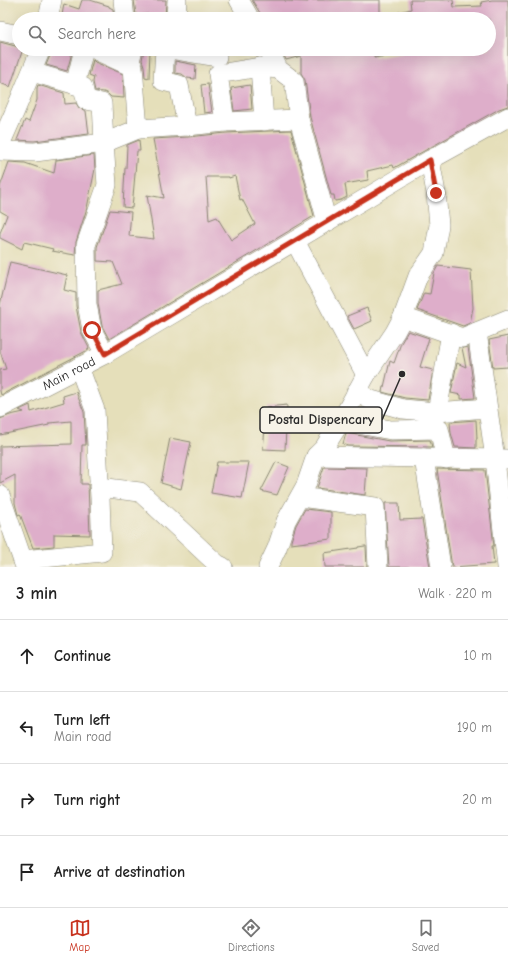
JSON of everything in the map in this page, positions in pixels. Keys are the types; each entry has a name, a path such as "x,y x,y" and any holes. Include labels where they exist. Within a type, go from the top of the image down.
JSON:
{"street":[{"path":"49,12 52,0"},
{"path":"123,0 124,12"},
{"path":"176,12 177,0"},
{"path":"239,0 246,12"},
{"path":"0,31 12,33"},
{"path":"0,145 38,56"},
{"path":"76,85 82,56"},
{"path":"165,56 163,81 179,85 187,126"},
{"path":"264,121 269,56"},
{"path":"131,57 138,130"},
{"path":"225,122 218,74 269,68 294,80 299,119 326,222"},
{"path":"32,72 83,86 86,100 102,103 107,185 86,245 87,304 92,330 105,354"},
{"name":"Main road","path":"0,408 105,354 430,160 508,117"},
{"path":"0,151 35,152 104,143 138,130 225,122 299,119"},
{"path":"268,567 286,521 306,485 316,456 324,448 341,421 366,375 395,332 403,317 418,276 434,252 439,225 436,193 430,160"},
{"path":"295,241 366,375"},
{"path":"403,317 462,338 508,319"},
{"path":"477,332 487,408 501,459 507,567"},
{"path":"437,412 451,334"},
{"path":"0,495 24,564 102,552 95,410 79,367"},
{"path":"356,392 371,400 403,409 437,412 487,408"},
{"path":"341,421 391,430 439,429 446,459"},
{"path":"316,456 501,459"},
{"path":"424,458 441,567"},
{"path":"99,487 140,492 217,564 223,567"},
{"path":"300,497 375,507 378,567"}],"building":[{"path":"82,0 90,0 109,6 113,9 113,12 63,12 64,4 79,9"},
{"path":"134,0 166,0 165,12 136,12"},
{"path":"252,0 308,2 308,0 380,0 380,12 259,12"},
{"path":"410,0 453,0 454,7 482,6 481,2 508,0 508,106 499,109 394,168 393,165 367,171 368,180 345,184 347,197 335,201 334,195 331,195 310,117 305,80 301,73 301,56 374,56 374,58 386,56 496,56 496,12 400,12 411,9"},
{"path":"0,42 12,45 12,56 21,56 10,87 0,83"},
{"path":"50,56 71,56 67,71 46,65"},
{"path":"143,56 150,56 149,78 145,77"},
{"path":"284,56 301,56 286,60"},
{"path":"93,60 123,74 124,98 111,97 104,92 95,91 93,82 94,77 89,75"},
{"path":"175,61 196,65 195,79 187,78 182,74 175,73"},
{"path":"208,84 212,112 204,113 201,85"},
{"path":"38,85 64,93 65,104 76,103 79,108 86,111 89,134 34,141 17,140 25,120 29,122 37,100"},
{"path":"250,85 252,109 234,111 231,88"},
{"path":"291,130 314,216 109,339 102,326 98,303 98,290 122,284 113,262 97,261 97,247 110,210 131,212 129,236 154,239 147,195 164,198 153,139 226,133","holes":["235,176 240,200 242,199 255,224 231,240 217,217 209,220 206,177 229,178"]},
{"path":"139,140 140,151 137,151 132,208 123,207 127,145"},
{"path":"94,155 95,169 87,208 76,242 75,255 52,251 53,249 24,242 22,249 0,238 0,233 7,215 0,211 0,187 9,162 25,163 54,173 56,160"},
{"path":"10,262 67,275 64,290 76,293 76,306 81,332 89,348 88,350 1,395 0,370 6,369 0,351 0,305"},
{"path":"438,266 471,270 473,308 470,323 463,326 417,310 424,293 430,294 434,273"},
{"path":"367,308 372,321 354,329 347,316"},
{"path":"408,331 429,338 420,367 433,370 428,400 405,398 382,392 390,361 394,363 401,343"},
{"path":"508,336 508,367 493,368 489,340"},
{"path":"468,347 475,398 461,399 461,395 451,393 457,363 466,367 462,348"},
{"path":"76,392 84,412 86,445 82,445 81,484 88,484 90,535 54,534 54,546 33,548 20,514 18,515 15,503 15,475 0,483 0,446 71,444 71,421 49,423 49,425 0,435 0,419 24,412 19,410 30,405 31,412 64,402 63,396"},
{"path":"287,405 285,450 263,449 267,407"},
{"path":"476,420 476,448 455,447 450,422"},
{"path":"346,433 389,441 430,440 432,447 348,446 343,444"},
{"path":"170,438 191,442 181,489 161,483"},
{"path":"217,462 249,462 242,498 211,493"},
{"path":"276,462 289,467 277,495 261,491"},
{"path":"324,467 367,468 365,495 317,488"},
{"path":"437,469 485,470 494,546 492,546 494,564 452,567"},
{"path":"385,503 399,503 400,520 422,519 430,567 389,567"},
{"path":"305,509 331,512 331,539 291,544 296,525"},
{"path":"366,546 367,567 325,567 324,553"}],"place":[{"name":"Postal Dispencary","path":"402,374"}],"route":[{"path":"92,330 105,354 430,160 436,193"}]}
